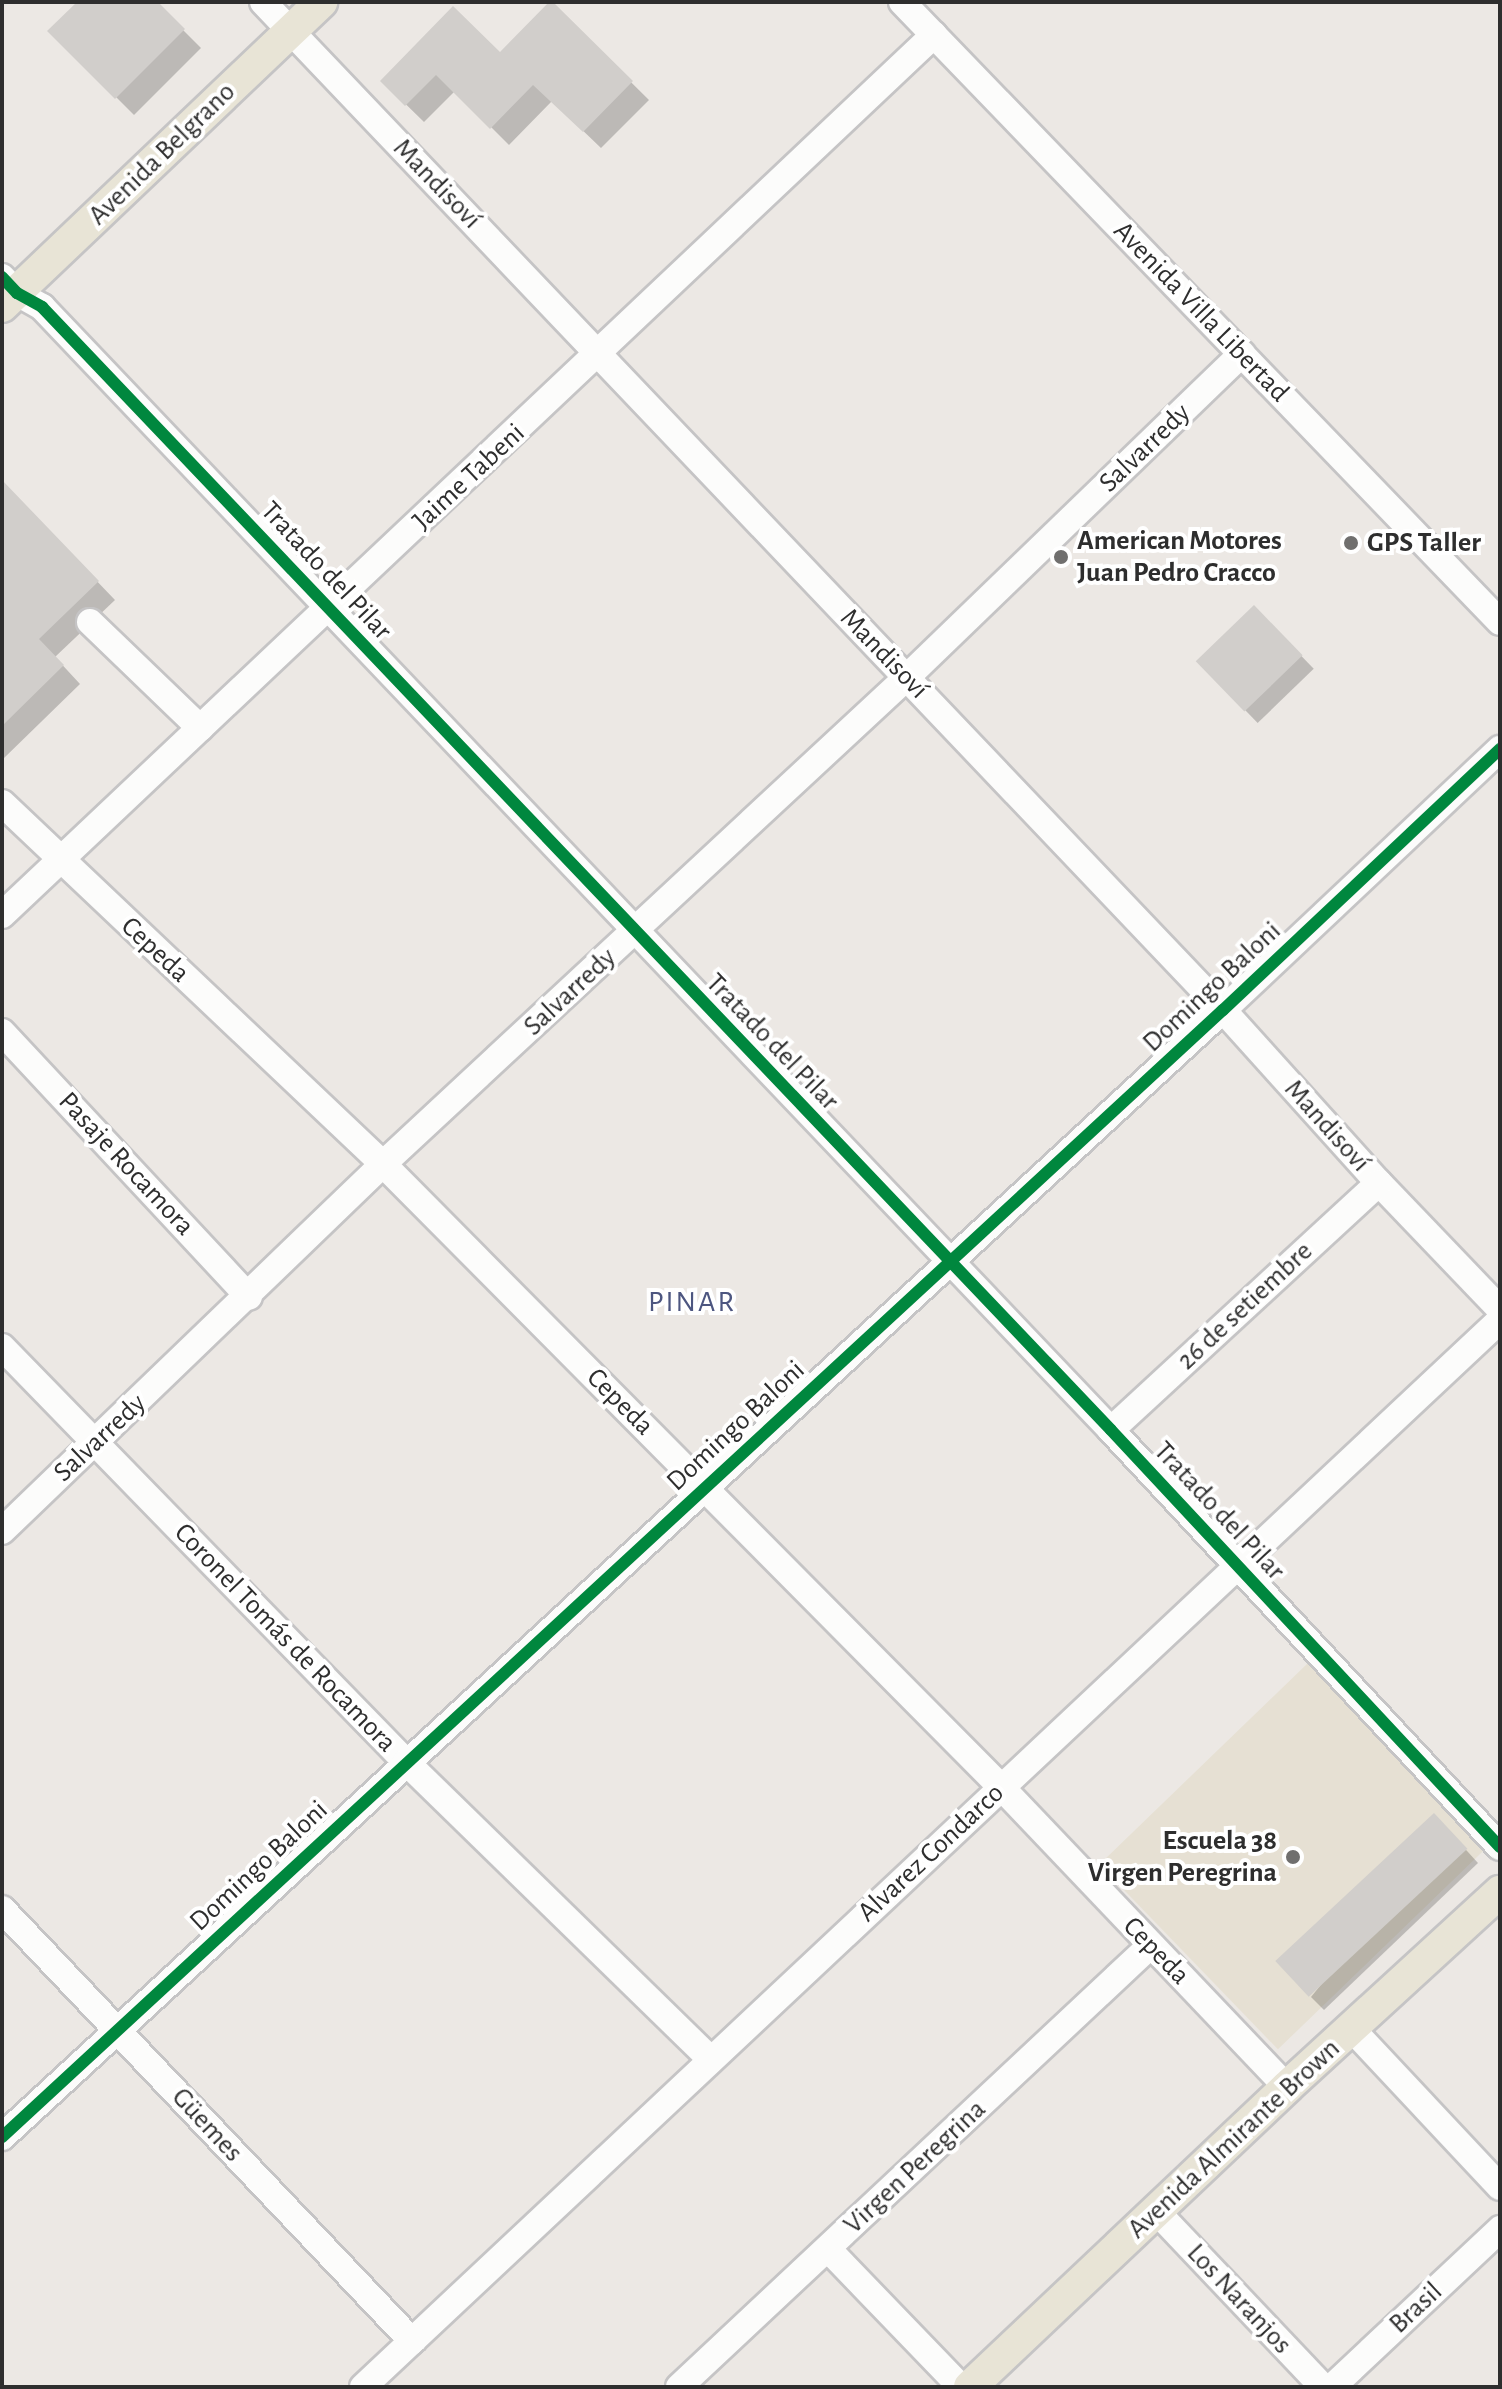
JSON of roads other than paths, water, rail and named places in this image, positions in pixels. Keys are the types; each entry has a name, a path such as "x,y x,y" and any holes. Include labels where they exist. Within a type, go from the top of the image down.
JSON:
{"main road":[{"name":"Avenida Belgrano","path":"7,292 321,2"},
{"name":"Avenida Almirante Brown","path":"970,2387 1287,2087 1500,1892"}],"street":[{"name":"Mandisoví","path":"263,2 1223,1010 1379,1183 1500,1309"},
{"name":"Avenida Villa Libertad","path":"902,2 1500,622"},
{"name":"Jaime Tabeni","path":"2,915 599,355 934,35"},
{"name":"Tratado del Pilar","path":"7,292 42,307 1111,1430 1500,1847"},
{"name":"Salvarredy","path":"2,1531 249,1297 383,1164 906,678 1242,354"},
{"path":"90,622 200,728"},
{"name":"Domingo Baloni","path":"2,2137 1223,1010 1500,749"},
{"name":"Cepeda","path":"2,803 383,1164 1002,1788 1287,2087"},
{"name":"Pasaje Rocamora","path":"2,1032 249,1297"},
{"name":"26 de setiembre","path":"1111,1430 1379,1183"},
{"name":"Alvarez Condarco","path":"363,2387 709,2058 1002,1788 1500,1320"},
{"name":"Coronel Tomás de Rocamora","path":"2,1347 406,1762 709,2058"},
{"name":"Güemes","path":"2,1909 412,2341"},
{"name":"Virgen Peregrina","path":"679,2387 1150,1946"},
{"path":"1352,2029 1500,2187"},
{"name":"Los Naranjos","path":"1156,2211 1323,2387"},
{"name":"Brasil","path":"1332,2387 1500,2229"},
{"path":"828,2249 961,2387"}],"place":[{"name":"GPS Taller","path":"1351,543"},
{"name":"American Motores Juan Pedro Cracco","path":"1061,557"},
{"name":"Escuela 38 Virgen Peregrina","path":"1293,1857"}],"district":[{"name":"PINAR","path":"692,1302"}]}
